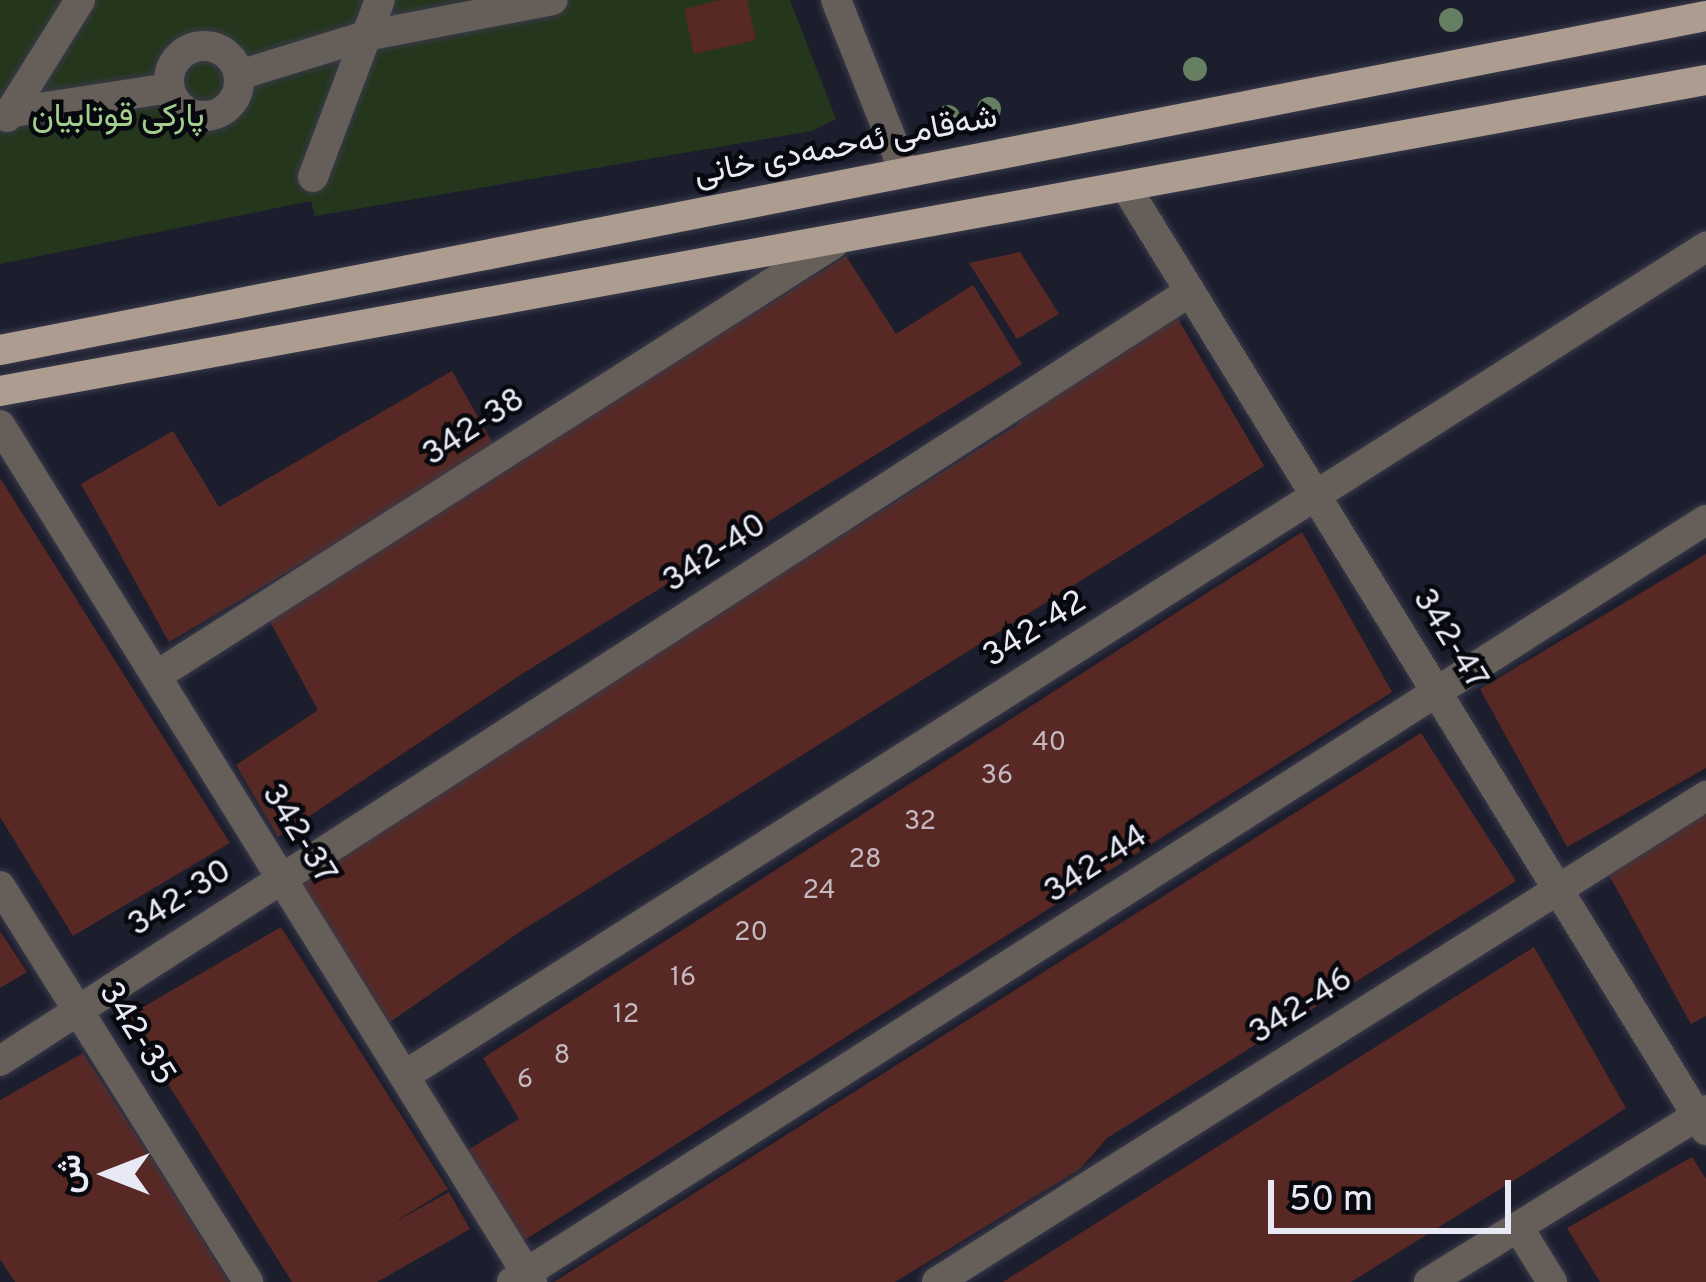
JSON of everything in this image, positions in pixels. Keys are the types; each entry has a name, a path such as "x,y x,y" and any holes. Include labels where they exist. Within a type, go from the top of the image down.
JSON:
{"main road":[{"name":"شەقامی ئەحمەدی خانی","path":"0,350 1706,16"},
{"path":"0,392 833,244 1706,80"},
{"path":"274,296 283,341"}],"street":[{"path":"4,118 80,0"},
{"path":"313,177 380,0"},
{"path":"238,75 366,36 553,0"},
{"path":"836,0 905,173"},
{"path":"198,46 229,56 238,75 235,97 210,116 179,107 169,88 178,57 198,46"},
{"path":"4,118 169,88"},
{"name":"342-47","path":"1127,189 1703,1118"},
{"name":"342-38","path":"156,676 833,244"},
{"name":"342-42","path":"404,1076 1706,247"},
{"name":"342-40","path":"282,879 1189,292"},
{"name":"342-37","path":"0,425 404,1076 523,1279"},
{"name":"342-44","path":"523,1279 1706,520"},
{"name":"342-46","path":"937,1282 1706,796"},
{"name":"342-30","path":"0,1061 282,879"},
{"name":"342-35","path":"0,886 248,1282"},
{"path":"1429,1282 1703,1118"},
{"path":"1518,1227 1552,1282"}],"green space":[{"name":"پارکی قوتابیان","path":"0,0 790,0 836,119 812,131 315,216 311,201 0,264"}],"building":[{"path":"720,0 747,0 756,40 694,54 684,9"},
{"path":"1020,252 1059,314 1017,339 969,263"},
{"path":"846,256 896,334 973,285 1022,364 525,672 278,837 236,765 318,710 267,616"},
{"path":"1171,307 1264,466 521,931 387,1024 299,878 1017,425 1043,390"},
{"path":"452,371 496,449 169,642 81,484 173,431 219,507"},
{"path":"0,478 230,843 73,936 0,817"},
{"path":"1302,532 1392,692 523,1241 468,1150 519,1119 483,1058"},
{"path":"1706,554 1706,768 1567,847 1480,689"},
{"path":"1421,733 1516,881 1107,1138 1080,1169 895,1282 554,1282"},
{"path":"1706,806 1706,1016 1691,1024 1604,866"},
{"path":"281,927 448,1189 391,1224 449,1192 470,1229 377,1282 292,1282 126,1017"},
{"path":"0,931 27,972 0,988"},
{"path":"1534,947 1626,1108 1545,1161 1351,1282 1003,1282"},
{"path":"83,1053 229,1282 15,1282 0,1259 0,1100"},
{"path":"1692,1157 1706,1179 1706,1282 1600,1282 1567,1228"}]}
